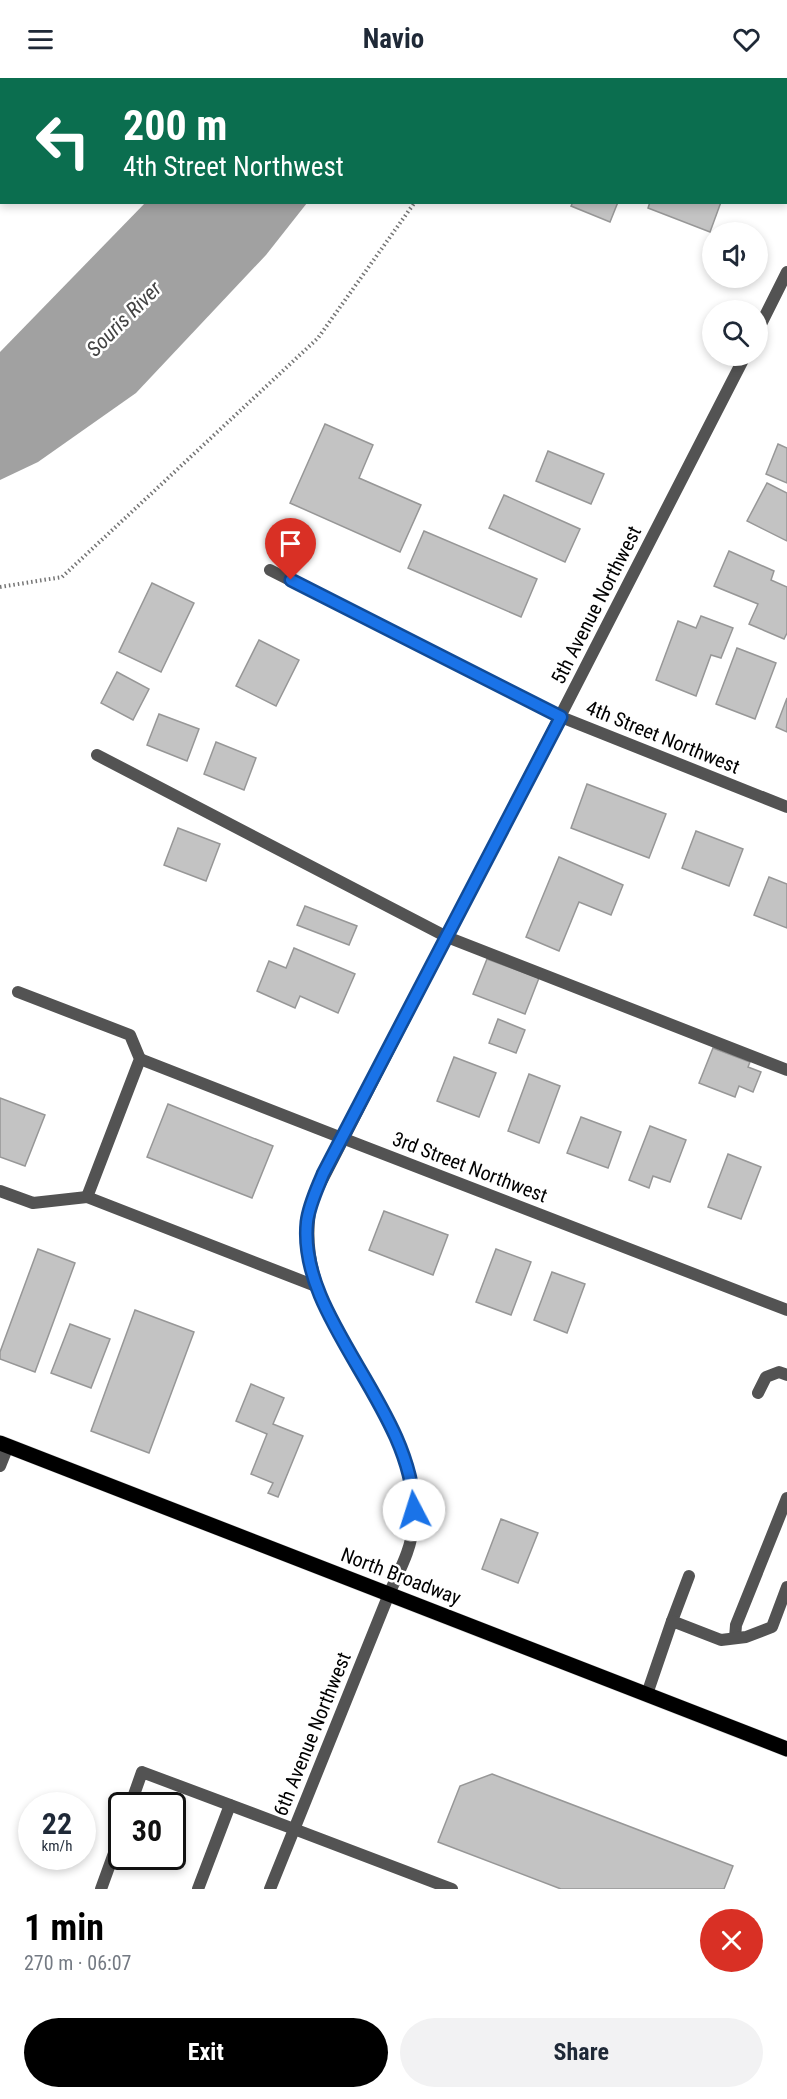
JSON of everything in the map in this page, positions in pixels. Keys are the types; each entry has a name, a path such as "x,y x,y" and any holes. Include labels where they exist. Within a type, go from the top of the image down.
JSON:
{"main road":[{"name":"North Broadway","path":"4,1444 787,1749"}],"street":[{"path":"768,310 787,272"},
{"name":"5th Avenue Northwest","path":"389,1594 413,1528 413,1490 409,1468 395,1432 318,1287 310,1266 307,1220 313,1198 740,366"},
{"name":"4th Street Northwest","path":"270,570 561,717 787,807"},
{"path":"97,755 447,937 787,1070"},
{"path":"18,992 130,1035 140,1059 87,1197"},
{"name":"3rd Street Northwest","path":"140,1059 787,1310"},
{"path":"0,1191 33,1203 87,1197 318,1287"},
{"path":"758,1393 766,1377 779,1372 787,1375"},
{"path":"0,1466 4,1444"},
{"path":"735,1638 736,1625 787,1498"},
{"path":"647,1694 689,1576"},
{"path":"672,1621 721,1640 735,1638 772,1627 787,1587"},
{"name":"6th Avenue Northwest","path":"270,1889 389,1594"},
{"path":"135,1792 142,1772 452,1889"},
{"path":"198,1889 230,1805"},
{"path":"101,1889 108,1870"}],"path":[{"path":"0,587 62,577 318,338 414,204"}],"water":[{"name":"Souris River","path":"144,204 306,204 266,255 136,393 38,462 0,480 0,352"}],"building":[{"path":"572,204 617,204 610,222 571,206"},
{"path":"649,204 720,204 714,222 702,222 702,229 648,208"},
{"path":"325,424 373,445 359,478 421,505 400,552 290,503"},
{"path":"778,444 787,448 787,483 766,474"},
{"path":"548,451 604,474 591,504 536,481"},
{"path":"767,483 787,493 787,541 747,521"},
{"path":"504,495 580,529 565,562 489,528"},
{"path":"424,531 537,579 521,617 408,568"},
{"path":"729,551 774,571 771,580 787,587 787,633 784,639 749,624 758,604 714,586"},
{"path":"152,583 194,603 161,672 119,652"},
{"path":"701,616 733,628 721,658 711,655 696,696 656,680 678,621 696,628"},
{"path":"259,640 299,660 276,706 236,686"},
{"path":"737,648 776,663 755,719 716,704"},
{"path":"117,672 149,689 133,720 101,703"},
{"path":"787,698 787,732 776,727"},
{"path":"159,714 199,729 187,761 147,745"},
{"path":"216,742 256,758 244,790 204,774"},
{"path":"587,784 666,814 649,858 571,828"},
{"path":"178,828 220,844 206,881 164,865"},
{"path":"696,831 743,849 729,886 682,868"},
{"path":"559,857 623,885 611,915 579,902 559,951 526,937"},
{"path":"769,877 787,884 787,928 754,915"},
{"path":"305,906 357,926 349,945 297,925"},
{"path":"294,948 355,974 338,1013 300,996 295,1008 257,991 269,961 286,968"},
{"path":"487,959 539,978 525,1014 473,994"},
{"path":"498,1019 525,1030 516,1053 489,1043"},
{"path":"713,1048 750,1062 748,1067 761,1072 753,1092 739,1086 735,1097 699,1083"},
{"path":"454,1057 496,1073 479,1117 437,1101"},
{"path":"529,1074 560,1086 539,1143 508,1131"},
{"path":"0,1098 45,1115 25,1166 0,1157"},
{"path":"168,1104 273,1146 252,1198 147,1157"},
{"path":"581,1117 621,1132 608,1168 567,1153"},
{"path":"650,1126 686,1140 670,1182 653,1176 649,1188 629,1180"},
{"path":"728,1154 761,1167 741,1219 708,1207"},
{"path":"384,1211 448,1235 433,1275 369,1250"},
{"path":"38,1249 75,1263 35,1372 0,1359 0,1352"},
{"path":"496,1249 531,1262 511,1315 476,1302"},
{"path":"552,1272 585,1284 567,1333 534,1320"},
{"path":"135,1310 194,1332 149,1453 91,1431"},
{"path":"70,1324 110,1339 91,1388 51,1373"},
{"path":"251,1384 284,1398 273,1424 303,1436 278,1497 268,1493 273,1483 251,1474 267,1434 236,1421"},
{"path":"501,1519 538,1533 518,1583 482,1569"},
{"path":"492,1774 733,1866 724,1889 561,1889 438,1842 460,1786"}],"route":[{"path":"291,580 561,717 323,1174 307,1220 310,1266 340,1334 395,1432 409,1468 414,1510"}]}
